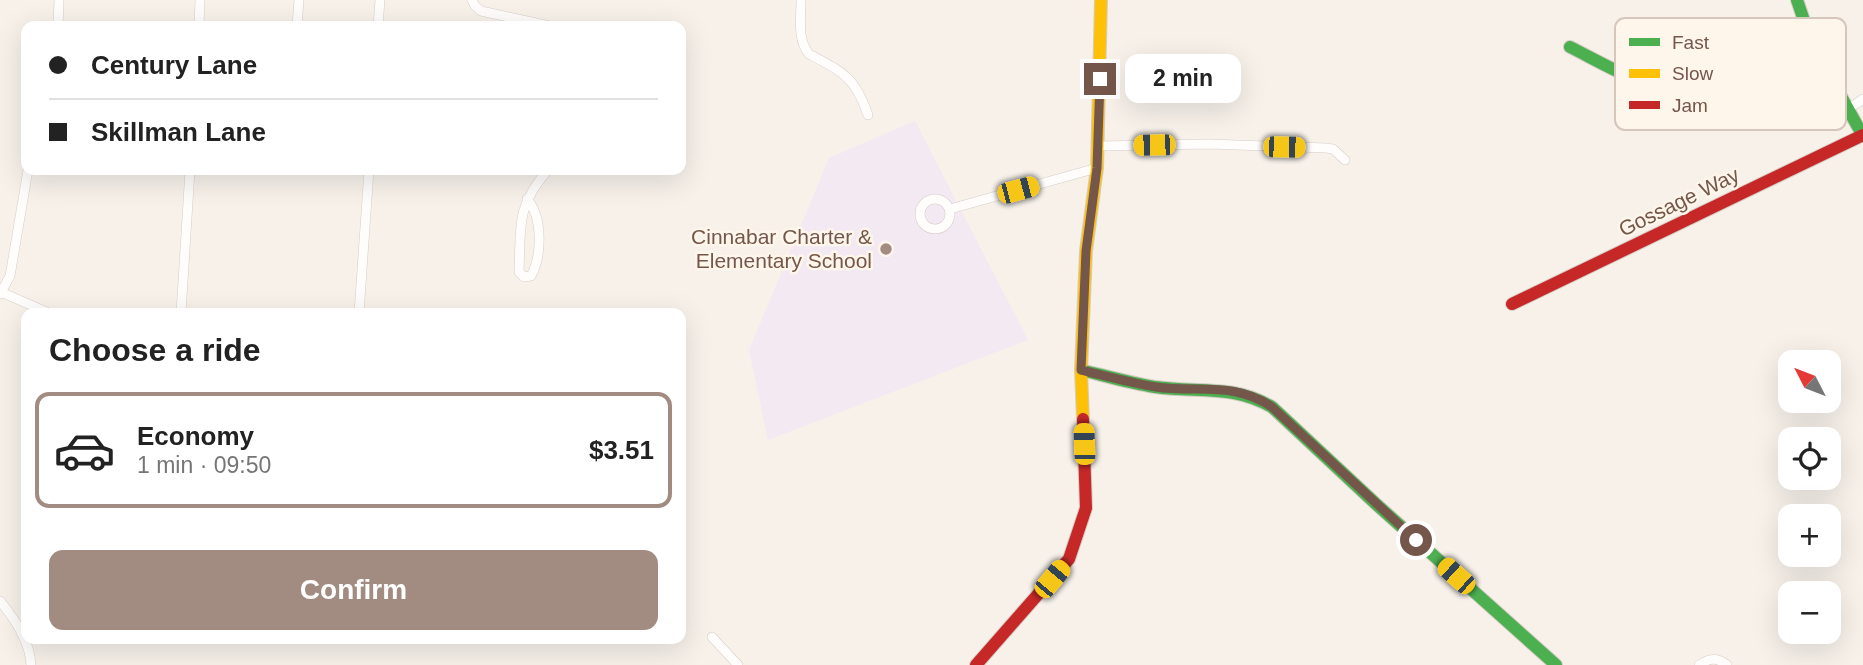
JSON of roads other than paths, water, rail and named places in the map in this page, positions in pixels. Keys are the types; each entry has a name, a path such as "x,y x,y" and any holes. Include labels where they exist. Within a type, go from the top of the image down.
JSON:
{"street":[{"path":"58,21 59,0"},
{"path":"199,21 200,0"},
{"path":"297,21 299,0"},
{"path":"378,21 380,0"},
{"path":"472,0 481,11 527,21"},
{"path":"801,0 801,38 804,48 808,54 850,79 859,91 868,115"},
{"path":"976,665 1069,559 1086,508 1081,370 1086,251 1097,168 1101,0"},
{"path":"1797,0 1803,18"},
{"path":"1570,47 1615,67"},
{"path":"1848,109 1863,99"},
{"path":"1846,105 1863,135"},
{"name":"Gossage Way","path":"1512,304 1863,135"},
{"path":"1098,146 1209,144 1326,148 1333,149 1346,160"},
{"path":"950,209 1097,168"},
{"path":"28,175 10,276 1,293 37,308"},
{"path":"181,308 190,175"},
{"path":"359,308 369,175"},
{"path":"527,199 536,212 538,250 537,265 531,276 524,277 519,272 521,221 527,199 543,175"},
{"path":"1081,370 1157,387 1233,390 1256,396 1272,407 1556,665"},
{"path":"0,601 21,631"},
{"path":"712,637 738,665"},
{"path":"27,644 31,665"},
{"path":"1699,665 1709,659 1717,659 1727,665"}],"place":[{"name":"Cinnabar Charter & Elementary School","path":"886,249"}]}
